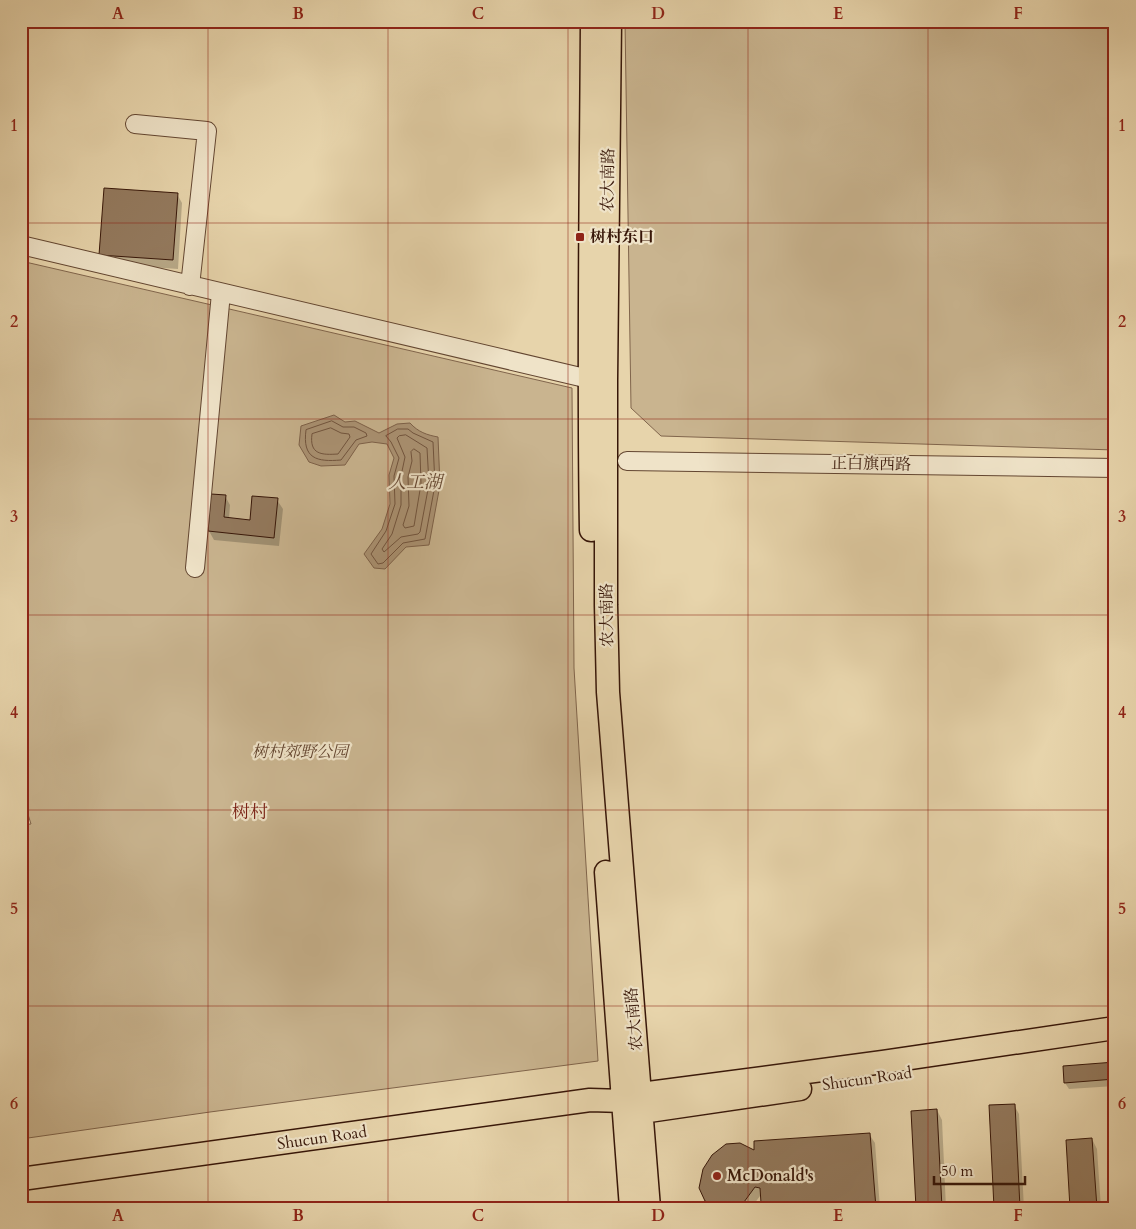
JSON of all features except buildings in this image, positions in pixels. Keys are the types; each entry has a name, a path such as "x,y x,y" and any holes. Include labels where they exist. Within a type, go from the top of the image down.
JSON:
{"main road":[{"name":"农大南路","path":"592,21 588,378 594,692 635,1102 649,1208"},
{"name":"农大南路","path":"610,21 606,605 608,692 635,1102 631,1208"},
{"name":"Shucun Road","path":"635,1102 1115,1028"},
{"name":"Shucun Road","path":"21,1179 590,1100 635,1102 1115,1042"}],"street":[{"path":"135,124 207,131 190,286"},
{"path":"21,246 588,378"},
{"path":"196,568 221,293"},
{"name":"正白旗西路","path":"627,460 1115,468"}],"green space":[{"path":"625,21 1115,21 1115,450 661,436 631,408"},
{"name":"树村郊野公园","path":"21,261 572,388 574,668 598,1061 21,1139 21,825 31,824 21,792"}],"water":[{"name":"人工湖","path":"334,415 345,422 355,421 379,433 397,424 410,423 423,433 438,437 440,485 429,545 406,547 385,569 374,568 364,554 382,529 390,504 389,475 394,458 387,444 372,442 359,444 345,465 321,466 309,462 299,445 301,426"}],"place":[{"name":"树村东口","path":"580,237"},
{"name":"McDonald's","path":"717,1176"}],"district":[{"name":"树村","path":"250,812"}]}
